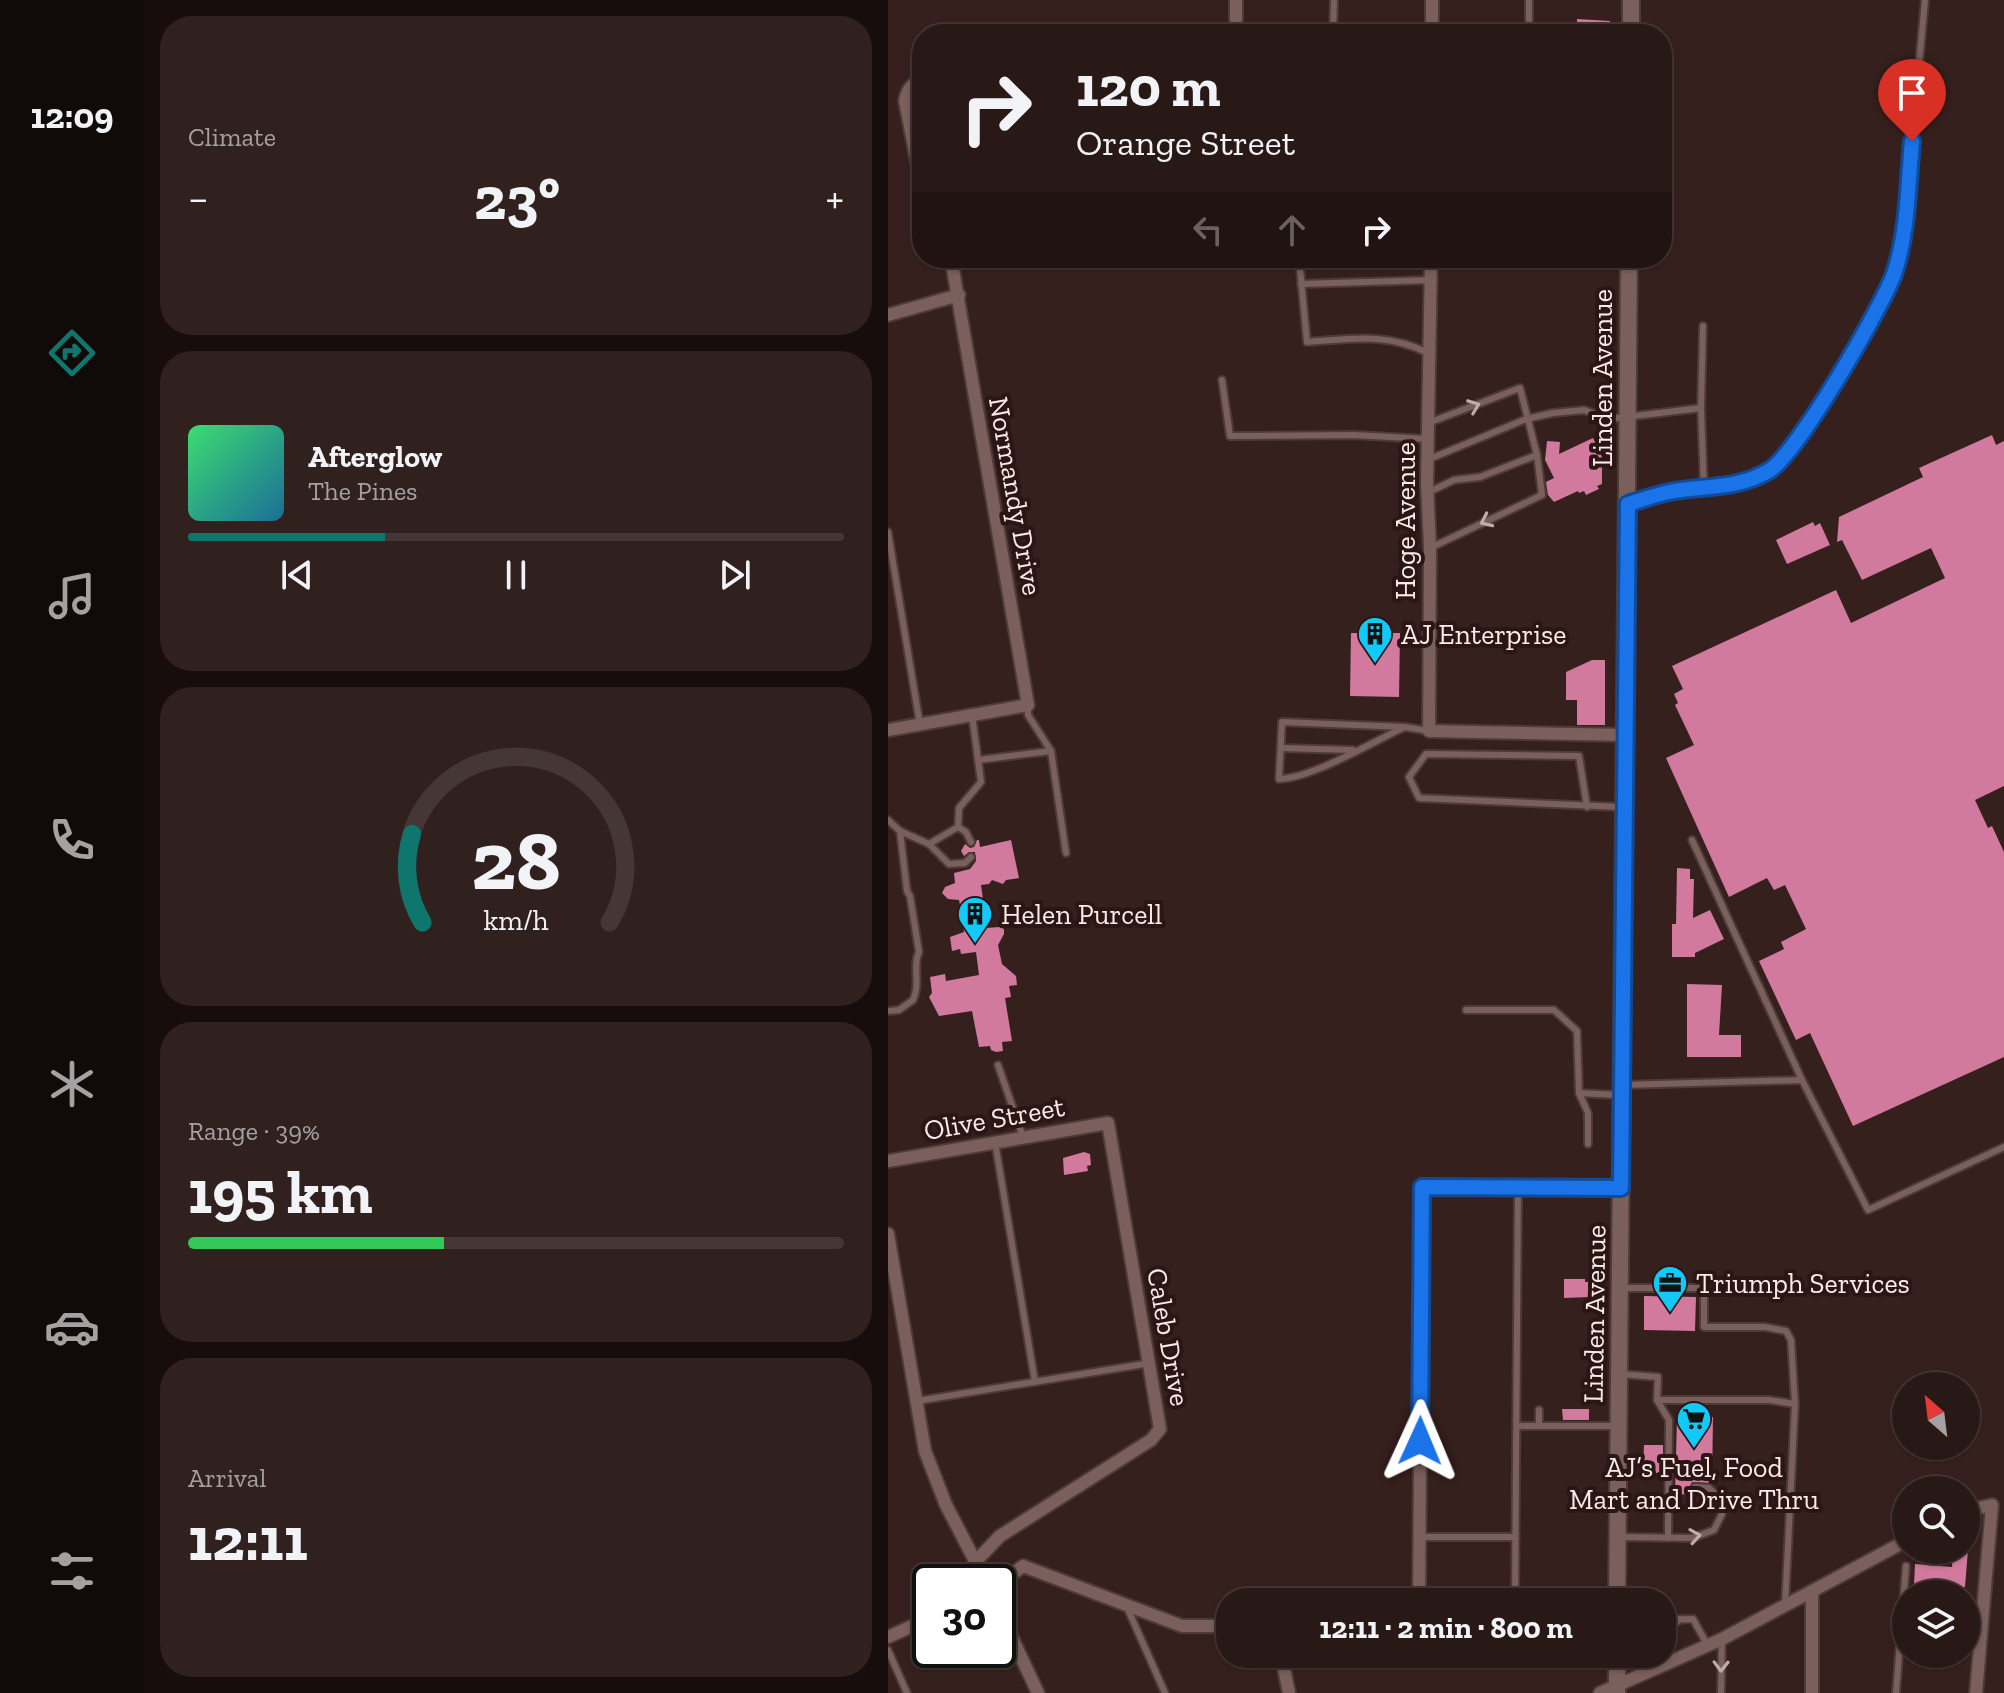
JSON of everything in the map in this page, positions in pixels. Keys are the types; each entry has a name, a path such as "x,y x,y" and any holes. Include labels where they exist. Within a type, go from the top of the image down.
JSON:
{"street":[{"path":"1236,0 1236,24"},
{"path":"1432,0 1432,24"},
{"path":"1631,0 1631,24"},
{"path":"912,85 905,101 912,136"},
{"name":"Normandy Drive","path":"953,268 1028,705"},
{"name":"Hoge Avenue","path":"1429,731 1427,460 1431,268"},
{"name":"Linden Avenue","path":"1617,1588 1629,268"},
{"path":"888,315 959,295"},
{"path":"888,730 1028,705"},
{"path":"1429,731 1625,735"},
{"name":"Olive Street","path":"888,1161 1108,1123"},
{"name":"Caleb Drive","path":"975,1562 1000,1536 1151,1440 1160,1429 1108,1123"},
{"path":"1419,1588 1422,1187 1621,1188"},
{"path":"888,1234 925,1451 946,1505 975,1562"},
{"path":"1976,1693 1992,1505 1980,1508"},
{"path":"1600,1693 1617,1690 1708,1646 1892,1549"},
{"path":"1016,1571 1023,1566 1182,1626 1216,1626"},
{"path":"1812,1593 1812,1693"},
{"path":"888,1637 912,1626"},
{"path":"1016,1646 1038,1693"},
{"path":"1284,1668 1289,1693"},
{"path":"1617,1668 1617,1690"}],"lane":[{"path":"1333,24 1334,0"},
{"path":"1529,0 1529,24"},
{"path":"1628,504 1671,492 1740,484 1771,469 1793,447 1869,326 1894,274 1904,225 1925,0"},
{"path":"1300,268 1307,342 1368,337 1397,340 1431,354"},
{"path":"1301,284 1432,280"},
{"path":"1703,326 1701,408 1704,490"},
{"path":"1222,380 1230,436 1354,435 1428,439"},
{"path":"1428,423 1520,388 1537,455 1542,495 1430,548"},
{"path":"1427,460 1526,419 1584,410 1609,419 1701,408"},
{"path":"1429,492 1454,480 1480,477 1537,455"},
{"path":"888,532 920,725"},
{"path":"1028,705 1028,715 1051,751 1066,853"},
{"path":"958,827 959,808 981,782 972,715"},
{"path":"1405,727 1291,779 1279,779 1282,722 1405,727 1429,731"},
{"path":"1281,748 1356,750"},
{"path":"978,760 1051,751"},
{"path":"1587,807 1579,756 1426,754 1409,777 1419,798 1587,807 1624,807"},
{"path":"888,820 900,831 929,844 949,864 965,863 971,857"},
{"path":"958,827 966,832 971,842"},
{"path":"929,844 958,827"},
{"path":"888,1011 899,1010 913,1000 918,977 916,957 919,952 900,831"},
{"path":"1692,840 1802,1080 1868,1210 2004,1147"},
{"path":"1466,1010 1554,1010 1577,1031 1579,1093 1588,1113 1588,1144"},
{"path":"998,1065 1023,1137"},
{"path":"1579,1093 1802,1080"},
{"path":"995,1142 1035,1382"},
{"path":"1515,1588 1518,1188"},
{"path":"1620,1288 1704,1288 1704,1327 1765,1327 1786,1331 1791,1340 1795,1404 1785,1606"},
{"path":"917,1401 1150,1363"},
{"path":"1619,1374 1658,1377 1657,1400 1669,1420 1672,1487 1668,1538"},
{"path":"1657,1400 1769,1400 1795,1404"},
{"path":"1539,1410 1539,1426"},
{"path":"1517,1426 1619,1426"},
{"path":"1618,1537 1668,1538 1706,1535 1714,1530 1722,1514 1717,1496 1709,1488 1695,1487"},
{"path":"1419,1537 1515,1537"},
{"path":"1896,1693 1906,1566"},
{"path":"1126,1604 1165,1693"},
{"path":"1676,1619 1693,1619 1708,1646"},
{"path":"1676,1622 1680,1619"},
{"path":"1721,1693 1722,1639"},
{"path":"888,1650 907,1693"}],"building":[{"path":"1577,19 1610,21 1610,24 1577,24"},
{"path":"1992,435 1996,445 2004,441 2004,786 1975,800 2004,852 2004,1057 1853,1126 1810,1033 1796,1040 1759,961 1784,949 1781,942 1806,929 1785,885 1774,890 1767,878 1729,897 1666,758 1694,745 1675,705 1678,703 1674,694 1683,689 1672,666 1836,590 1851,623 1945,578 1931,548 1862,580 1842,540 1837,542 1839,517 1923,477 1919,468"},
{"path":"1593,438 1602,457 1602,484 1597,486 1599,489 1586,495 1584,491 1578,491 1554,502 1548,495 1546,482 1554,478 1545,460 1547,441 1560,442 1559,454"},
{"path":"1813,522 1815,526 1820,523 1830,545 1787,564 1776,540"},
{"name":"AJ Enterprise","path":"1351,633 1400,633 1399,697 1350,696"},
{"path":"1592,660 1605,660 1605,725 1577,725 1577,700 1566,700 1566,672"},
{"name":"Helen Purcell","path":"977,840 980,847 1011,840 1019,878 1006,880 1003,884 992,880 989,884 981,885 987,928 1004,929 998,945 1002,964 1016,976 1017,985 1009,986 1011,997 1005,998 1012,1041 1002,1042 1003,1051 996,1052 990,1046 979,1047 972,1011 939,1016 929,997 932,993 930,977 945,974 946,981 979,975 976,952 961,954 960,949 952,951 950,937 964,932 961,910 959,900 948,899 942,893 945,887 955,883 954,873 970,869 976,861 975,852 964,856 961,851 965,844 974,847"},
{"path":"1677,868 1690,869 1690,879 1694,879 1693,918 1710,910 1724,939 1695,953 1695,957 1672,957"},
{"path":"1687,984 1722,985 1719,1035 1741,1035 1741,1057 1687,1057"},
{"path":"1084,1152 1090,1154 1088,1171 1064,1175 1063,1158"},
{"path":"1564,1279 1585,1279 1589,1282 1589,1297 1564,1298"},
{"name":"Triumph Services","path":"1644,1296 1696,1297 1695,1331 1644,1330"},
{"path":"1562,1409 1589,1409 1589,1420 1563,1420"},
{"name":"AJ’s Fuel, Food Mart and Drive Thru","path":"1677,1417 1713,1417 1712,1483 1692,1482 1689,1489 1695,1495 1675,1494"},
{"path":"1644,1445 1663,1445 1663,1473 1643,1473"},
{"path":"1915,1564 1952,1567 1952,1564 1967,1564 1966,1580 1914,1580"}],"place":[{"name":"AJ Enterprise","path":"1375,665"},
{"name":"Helen Purcell","path":"975,945"},
{"name":"Triumph Services","path":"1670,1314"},
{"name":"AJ’s Fuel, Food Mart and Drive Thru","path":"1694,1450"}],"route":[{"path":"1420,1441 1422,1187 1621,1188 1628,504 1671,492 1740,484 1771,469 1793,447 1869,326 1894,274 1904,225 1912,141"}]}
